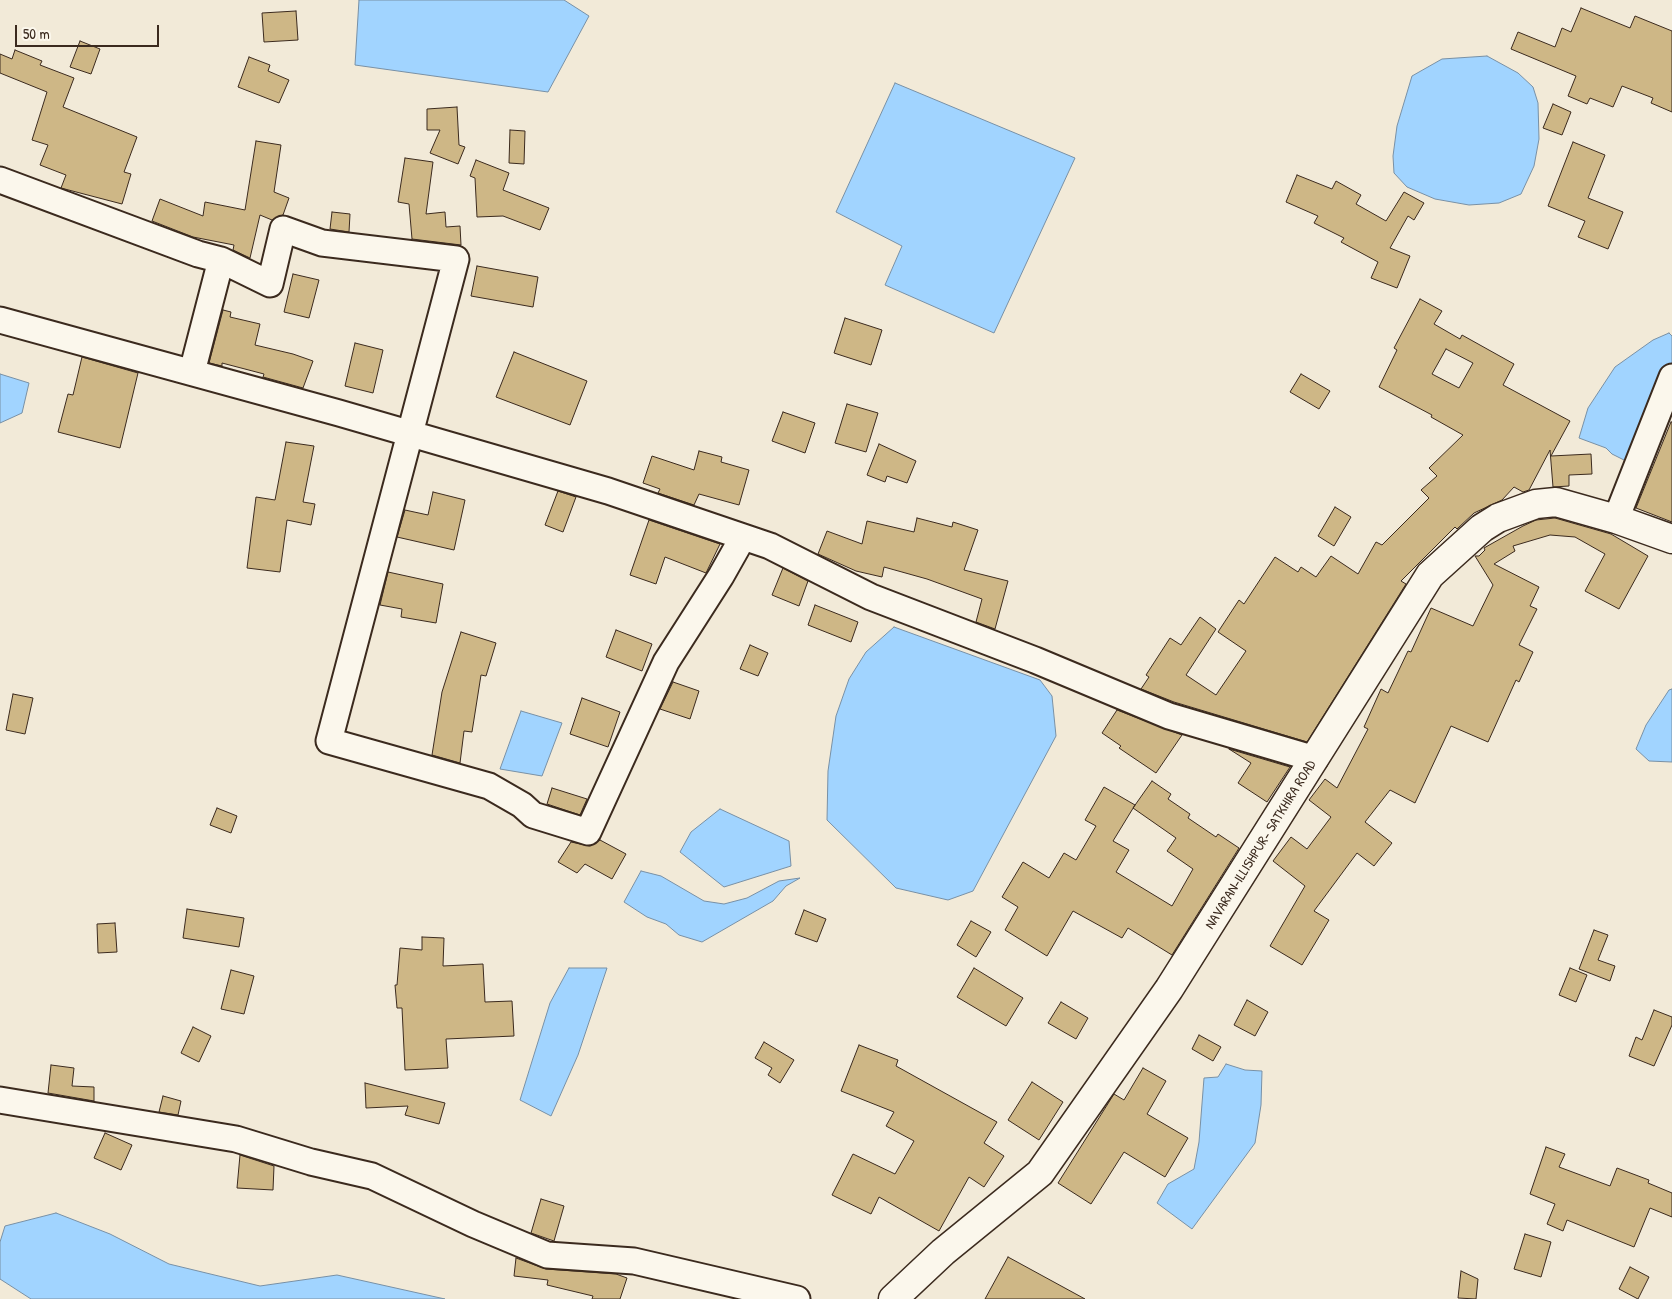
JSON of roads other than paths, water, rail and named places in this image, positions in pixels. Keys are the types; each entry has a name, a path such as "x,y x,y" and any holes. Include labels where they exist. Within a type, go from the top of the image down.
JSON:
{"highway":[{"name":"NAVARAN-ILLISHPUR- SATKHIRA ROAD","path":"892,1299 943,1252 1040,1173 1169,989 1430,575 1482,528 1498,518 1536,504 1556,502 1616,519 1672,539"}],"street":[{"path":"0,180 198,254 221,260 270,284 283,230 322,243 456,260 329,741 489,786 533,815 588,832 666,662 721,576 743,537"},
{"path":"192,372 221,260"},
{"path":"0,320 409,433 608,491 770,546 871,598 1035,660 1169,716 1315,759"},
{"path":"1616,519 1672,377"},
{"path":"0,1100 236,1139 311,1162 372,1176 473,1224 547,1255 634,1261 797,1299"}],"water":[{"path":"359,0 564,0 589,16 548,92 355,65"},
{"path":"1487,56 1518,73 1533,87 1538,103 1539,139 1534,166 1521,194 1499,203 1469,205 1435,199 1407,187 1394,173 1393,156 1397,126 1412,76 1442,59"},
{"path":"895,83 1075,158 994,333 885,285 902,246 836,212"},
{"path":"1669,333 1672,336 1672,369 1634,465 1612,454 1606,448 1579,438 1588,408 1615,367 1653,340"},
{"path":"0,374 29,383 22,413 0,423"},
{"path":"894,627 1040,680 1052,696 1056,736 973,891 948,900 896,888 827,820 828,771 836,716 849,679 866,652"},
{"path":"1672,689 1672,762 1649,761 1636,749 1646,725 1669,690"},
{"path":"521,711 562,723 542,776 500,769"},
{"path":"720,809 789,841 791,866 724,887 680,852 691,832"},
{"path":"641,871 661,876 704,901 724,904 747,898 779,881 800,878 786,886 773,901 702,942 679,935 666,924 647,917 624,902"},
{"path":"569,968 607,968 578,1055 551,1116 520,1100 550,1003"},
{"path":"1226,1064 1245,1070 1262,1071 1261,1105 1255,1143 1192,1229 1157,1203 1168,1184 1194,1169 1199,1142 1204,1078 1218,1077"},
{"path":"56,1213 110,1234 169,1264 260,1286 337,1275 445,1299 31,1299 0,1279 0,1242 5,1226"}]}
